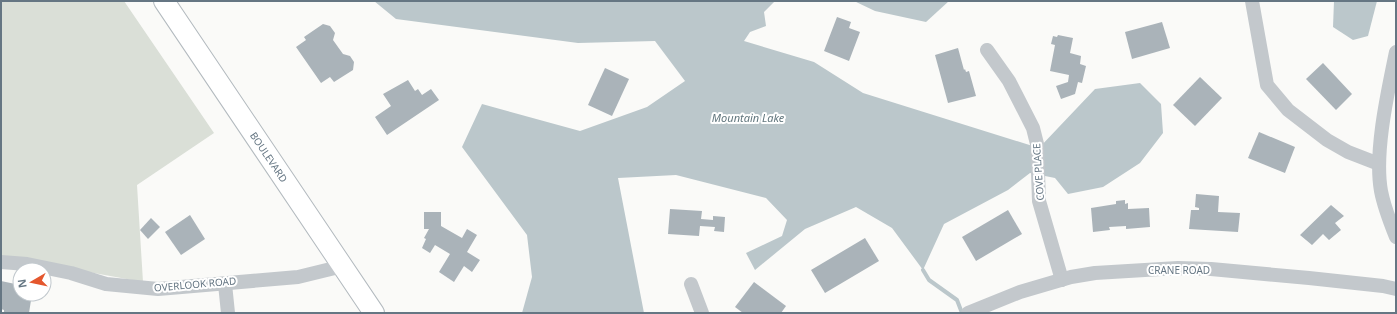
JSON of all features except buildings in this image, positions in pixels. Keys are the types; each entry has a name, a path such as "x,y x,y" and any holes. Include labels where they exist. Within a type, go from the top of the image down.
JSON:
{"main road":[{"name":"BOULEVARD","path":"164,1 374,313"}],"street":[{"path":"1252,1 1268,85 1288,110 1327,140 1348,152 1378,164"},
{"name":"COVE PLACE","path":"987,50 1020,100 1033,128 1037,144 1038,192 1062,280"},
{"path":"1395,58 1378,164 1381,191 1388,219 1396,237"},
{"name":"OVERLOOK ROAD","path":"1,262 27,264 72,273 106,284 158,288 225,284 241,280 298,277 343,266"},
{"name":"CRANE ROAD","path":"968,313 1020,292 1062,280 1095,273 1178,268 1309,278 1383,286 1396,290"},
{"path":"225,284 228,313"},
{"path":"691,284 702,313"}],"shaded area":[{"path":"1,1 124,1 214,133 137,185 143,282 52,265 52,262 34,262 1,256"}],"water":[{"name":"Mountain Lake","path":"374,1 775,1 764,12 766,26 750,32 744,41 814,62 863,93 1039,148 1095,89 1140,83 1161,104 1163,133 1140,163 1103,187 1068,194 1055,178 1030,173 1008,190 944,224 923,270 892,228 856,207 805,229 755,270 746,253 782,236 787,220 766,198 676,175 618,178 644,313 522,313 532,277 527,235 462,147 482,104 580,131 647,107 685,81 655,41 578,43 396,19"},
{"path":"854,1 949,1 926,22 875,11"},
{"path":"1334,1 1377,1 1368,36 1353,40 1333,27"}],"waterway":[{"path":"923,270 929,280 957,300 962,313"}]}
